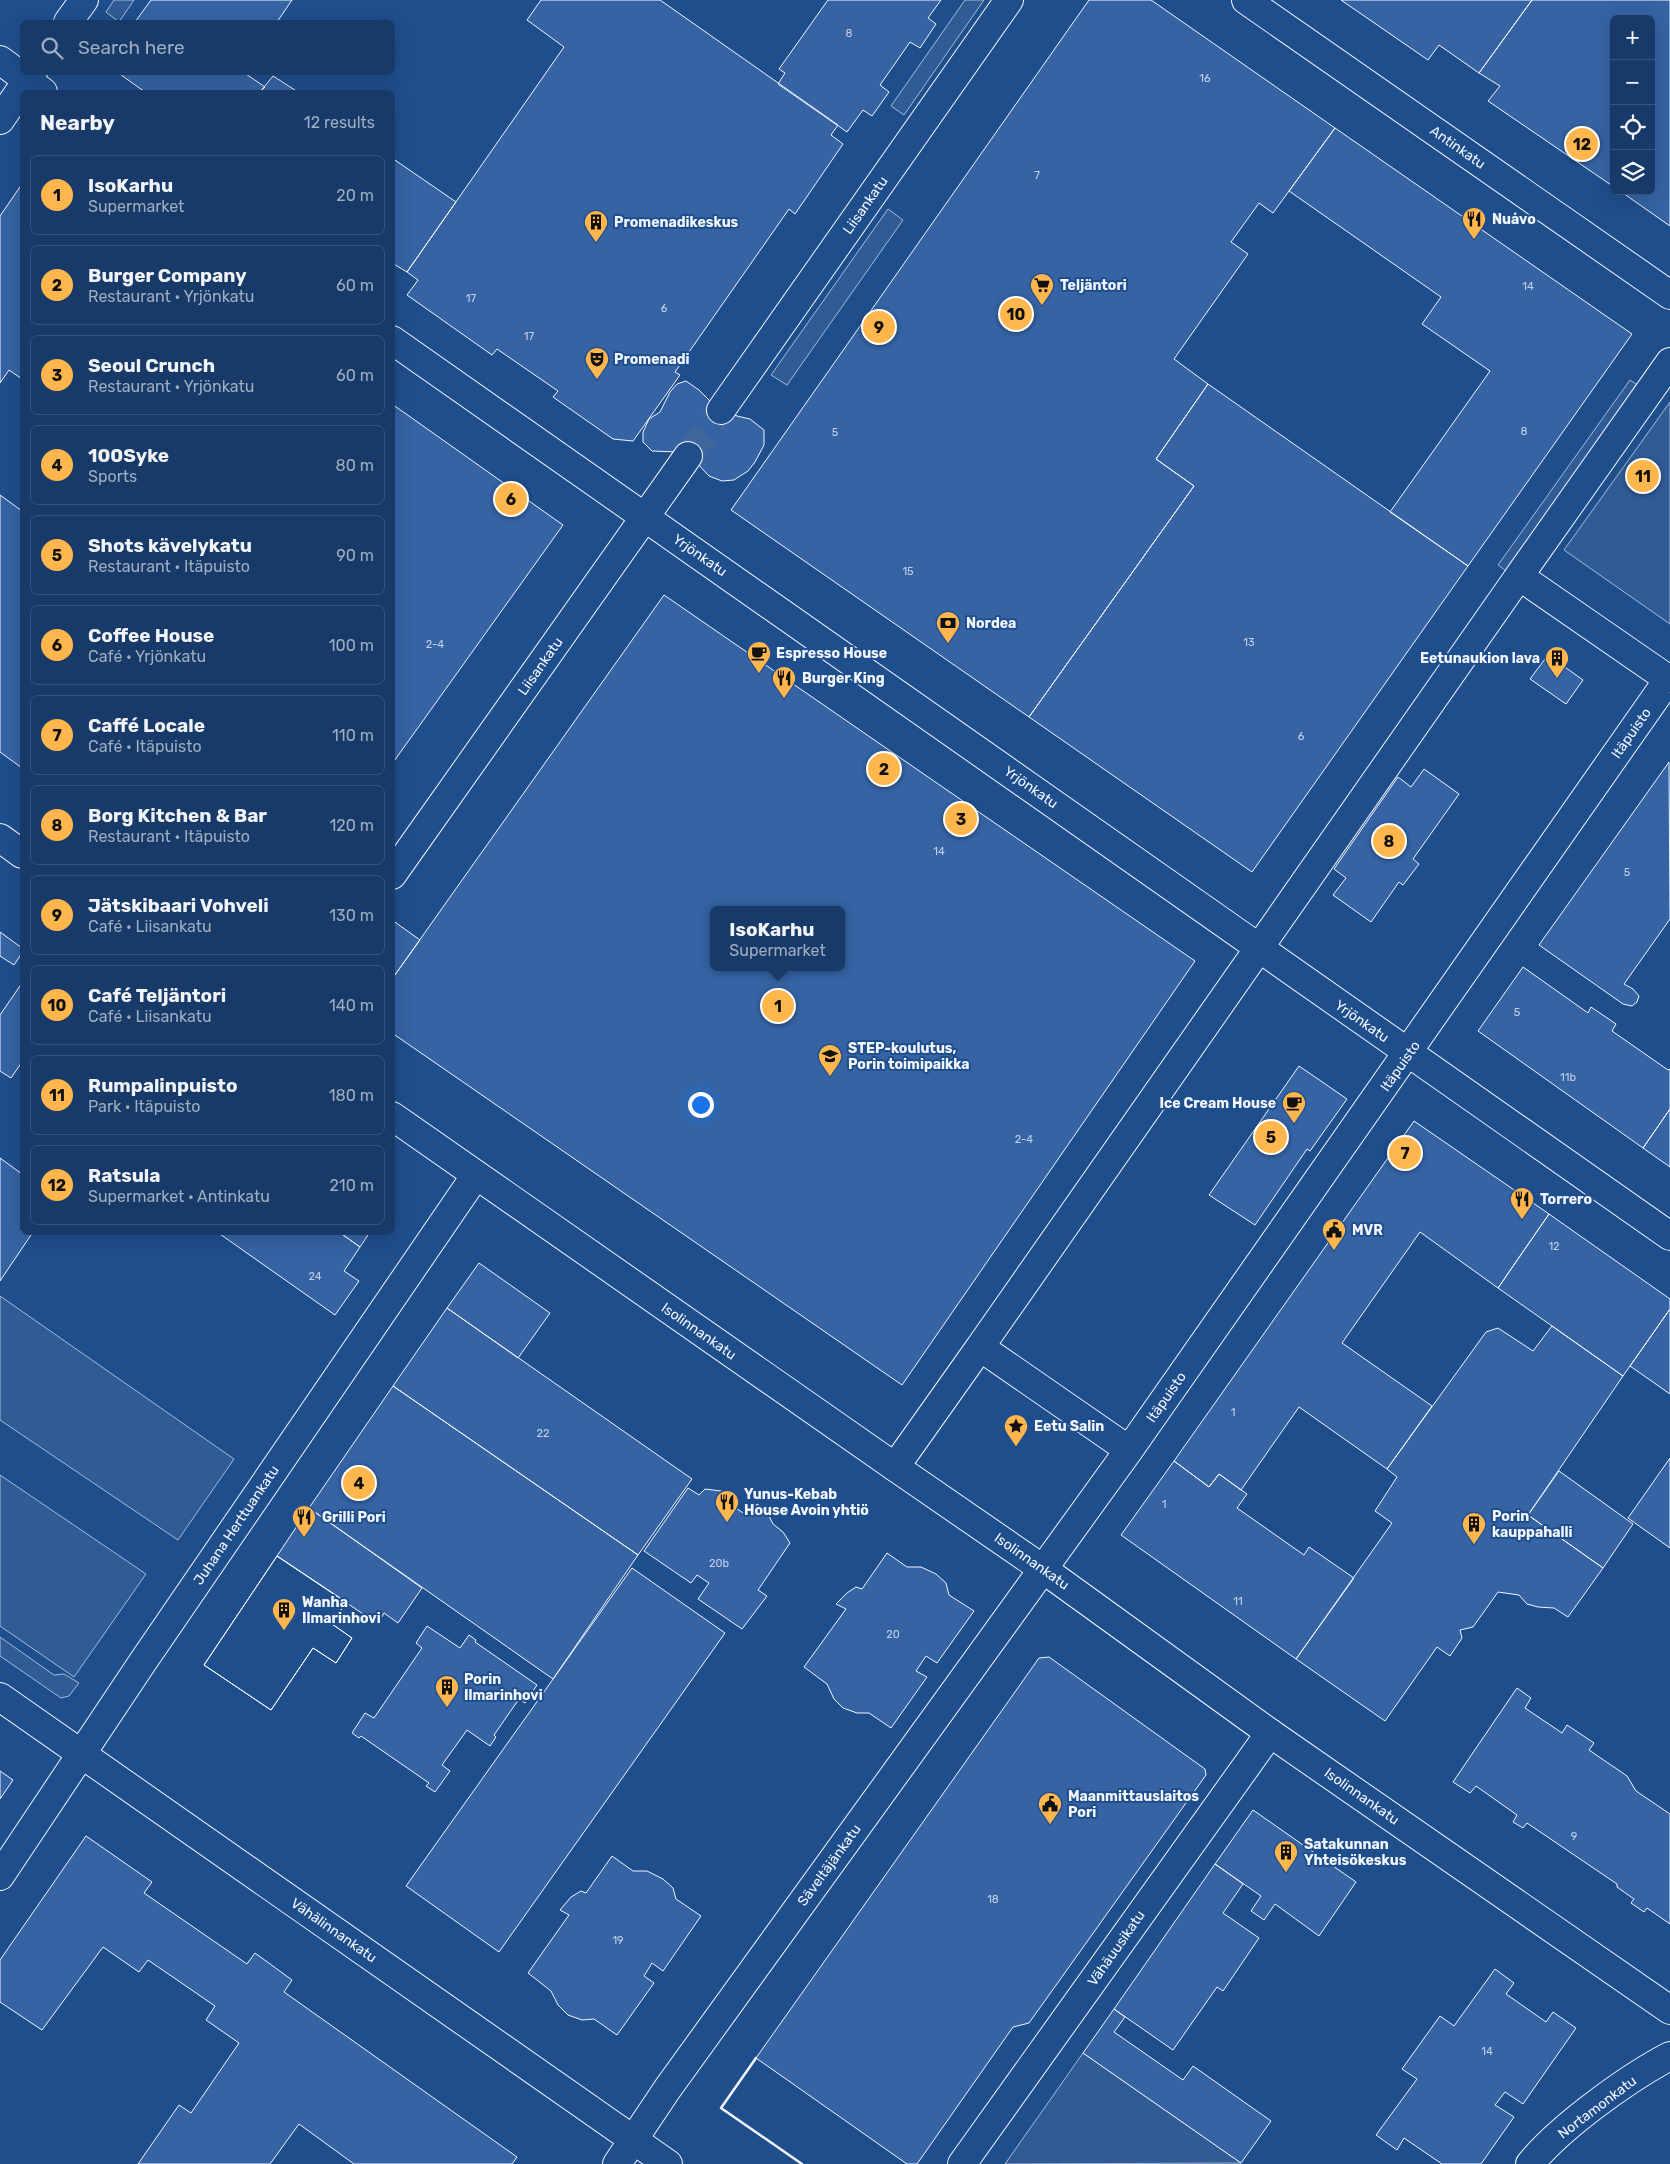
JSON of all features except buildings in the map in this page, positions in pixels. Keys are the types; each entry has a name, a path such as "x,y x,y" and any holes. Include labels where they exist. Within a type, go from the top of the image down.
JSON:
{"street":[{"path":"69,20 84,0"},
{"name":"Liisankatu","path":"721,410 1009,0"},
{"name":"Antinkatu","path":"1246,0 1670,295"},
{"path":"0,60 20,73"},
{"path":"23,75 34,82"},
{"path":"0,120 20,98"},
{"name":"Yrjönkatu","path":"395,342 646,516 1670,1236"},
{"path":"895,1467 1670,362"},
{"name":"Liisankatu","path":"395,871 688,456"},
{"name":"Itäpuisto","path":"1043,1569 1408,1053 1669,678 1519,576"},
{"path":"0,838 20,853"},
{"name":"Isolinnankatu","path":"395,1118 1043,1569 1270,1733 1670,2010"},
{"name":"Juhana Herttuankatu","path":"0,1876 229,1536 476,1176"},
{"path":"980,1347 1129,1450"},
{"name":"Säveltäjänkatu","path":"617,2164 668,2088 1043,1569"},
{"name":"Vähälinnankatu","path":"0,1697 668,2164"},
{"name":"Vähäuusikatu","path":"962,2164 1270,1733"},
{"name":"Nortamonkatu","path":"1530,2164 1538,2154 1588,2111 1654,2064 1670,2056"}],"shaded area":[{"path":"114,0 134,0 120,20 116,20 106,12"},
{"path":"965,0 984,0 904,115 891,106"},
{"path":"888,209 903,220 787,385 771,375"},
{"path":"1630,380 1640,387 1509,573 1498,565"},
{"path":"1670,402 1670,624 1564,550"},
{"path":"0,1296 234,1459 178,1540 0,1420"},
{"path":"0,1475 146,1574 74,1677 0,1626"},
{"path":"0,1637 54,1675 64,1674 79,1683 69,1696 61,1698 0,1656"},
{"path":"1083,2053 1241,2163 1005,2164"}],"tunnel":[{"path":"688,456 721,410"}],"wall":[{"path":"756,2058 721,2108 802,2164"}],"place":[{"name":"Ratsula","path":"1582,144"},
{"name":"Nuåvo","path":"1474,240"},
{"name":"Promenadikeskus","path":"596,243"},
{"name":"Teljäntori","path":"1042,306"},
{"name":"Café Teljäntori","path":"1016,314"},
{"name":"Jätskibaari Vohveli","path":"879,327"},
{"name":"Promenadi","path":"597,380"},
{"name":"Rumpalinpuisto","path":"1643,476"},
{"name":"Coffee House","path":"511,499"},
{"name":"Nordea","path":"948,644"},
{"name":"Espresso House","path":"759,674"},
{"name":"Eetunaukion lava","path":"1557,679"},
{"name":"Burger King","path":"784,699"},
{"name":"Burger Company","path":"884,769"},
{"name":"Seoul Crunch","path":"961,819"},
{"name":"Borg Kitchen & Bar","path":"1389,841"},
{"name":"IsoKarhu","path":"778,1006"},
{"name":"STEP-koulutus, Porin toimipaikka","path":"830,1077"},
{"name":"Ice Cream House","path":"1294,1124"},
{"name":"Shots kävelykatu","path":"1271,1137"},
{"name":"Caffé Locale","path":"1405,1153"},
{"name":"Torrero","path":"1522,1220"},
{"name":"MVR","path":"1334,1251"},
{"name":"Eetu Salin","path":"1016,1447"},
{"name":"100Syke","path":"359,1483"},
{"name":"Yunus-Kebab House Avoin yhtiö","path":"727,1523"},
{"name":"Grilli Pori","path":"304,1538"},
{"name":"Porin kauppahalli","path":"1474,1545"},
{"name":"Wanha Ilmarinhovi","path":"284,1631"},
{"name":"Porin Ilmarinhovi","path":"447,1708"},
{"name":"Maanmittauslaitos Pori","path":"1050,1825"},
{"name":"Satakunnan Yhteisökeskus","path":"1286,1873"}]}
